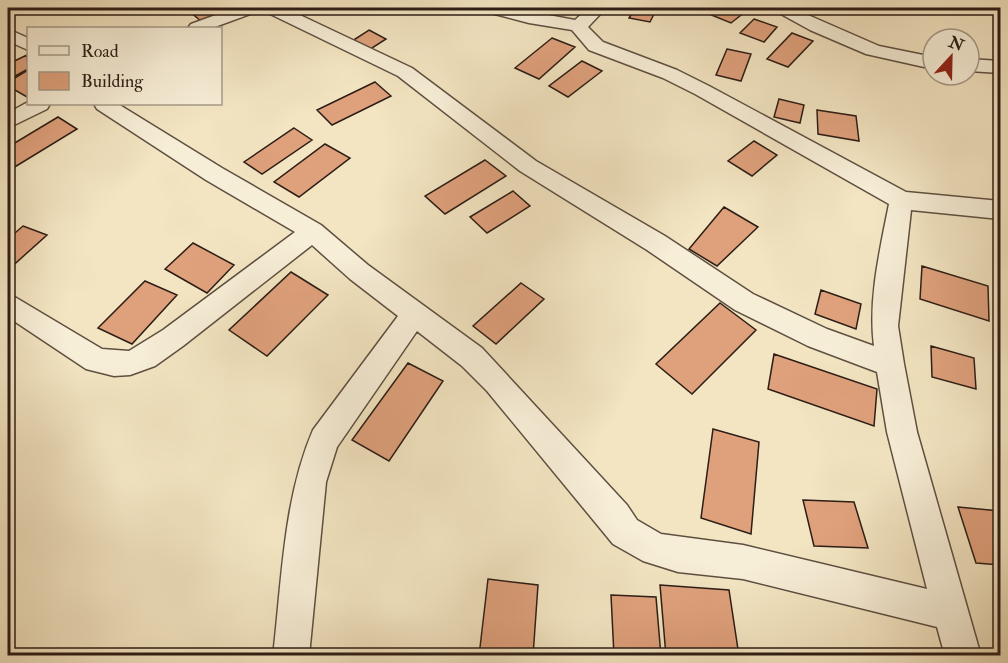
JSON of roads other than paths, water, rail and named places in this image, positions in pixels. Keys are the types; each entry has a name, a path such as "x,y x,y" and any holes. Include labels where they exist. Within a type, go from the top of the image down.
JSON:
{"street":[{"path":"200,27 250,8"},
{"path":"272,8 405,72 528,166 656,243 744,302 818,338 890,364"},
{"path":"493,8 529,18 579,26"},
{"path":"579,26 598,8"},
{"path":"779,8 866,48 890,56 921,61"},
{"path":"579,26 582,33 596,46 670,74 702,90 901,200 950,207 1000,210"},
{"path":"8,34 27,44"},
{"path":"981,66 1000,67"},
{"path":"8,121 38,105"},
{"path":"107,105 214,174 313,231 331,249 413,316 471,357 497,382 615,517 625,532 655,549 678,555 743,562 949,612"},
{"path":"901,200 892,252 885,326 890,364 902,432 949,612 963,656"},
{"path":"8,304 96,360 114,364 130,363 145,357 173,338 313,231"},
{"path":"291,656 310,482 324,440 413,316"}]}
